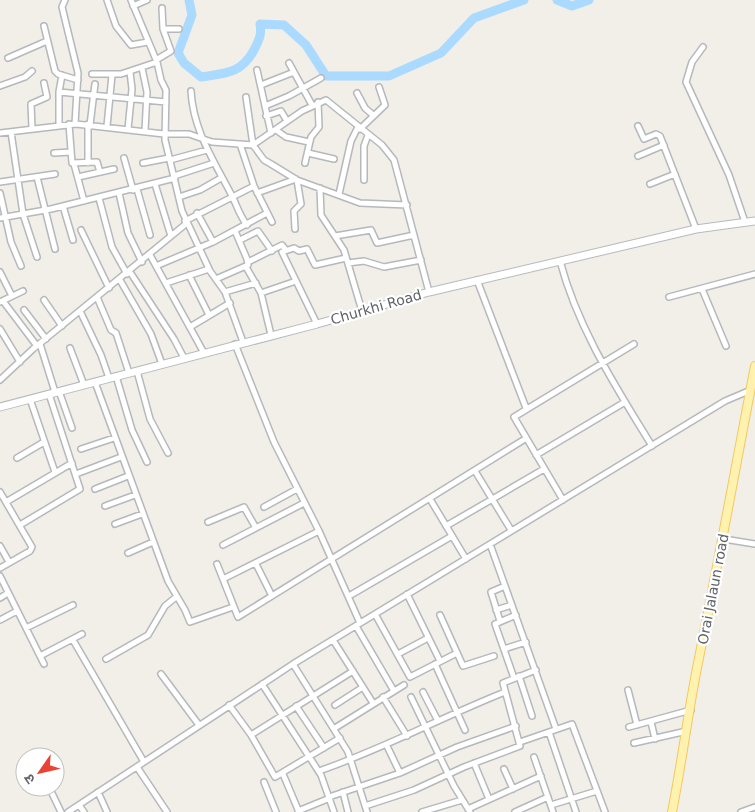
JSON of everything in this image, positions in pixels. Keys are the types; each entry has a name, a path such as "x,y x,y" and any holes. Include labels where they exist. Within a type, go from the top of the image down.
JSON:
{"main road":[{"name":"Orai Jalaun road","path":"672,812 688,731 698,664 724,539 738,448 753,385 755,366"}],"street":[{"path":"65,0 62,7 78,67 77,94 72,124 72,163 74,164 84,200"},
{"path":"108,0 116,26 131,44 135,46 148,42"},
{"path":"131,0 157,61 161,80 166,90 164,134 186,222 210,269 225,292 243,342"},
{"path":"133,6 147,0"},
{"path":"92,74 112,75 130,72 157,61 171,51 163,29 162,8"},
{"path":"44,26 55,70 62,75 78,80"},
{"path":"163,29 179,30"},
{"path":"8,58 48,41"},
{"path":"703,48 692,62 686,82 729,175 745,222"},
{"path":"288,63 312,105"},
{"path":"142,68 147,85 145,131"},
{"path":"257,70 266,116 273,131 286,137 309,142"},
{"path":"0,86 25,77 32,71"},
{"path":"128,129 131,99 130,72"},
{"path":"261,85 294,72"},
{"path":"59,125 59,92 62,75"},
{"path":"108,126 112,75"},
{"path":"265,106 303,89 321,78"},
{"path":"32,128 31,104 46,97 44,82"},
{"path":"88,163 89,125 95,84"},
{"path":"339,194 351,141 359,128 385,105 379,87"},
{"path":"59,92 166,102"},
{"path":"191,92 194,112 202,137 221,178 232,196 236,209 255,231 259,232 272,251"},
{"path":"357,94 365,108 373,115"},
{"path":"246,97 253,145 264,160 297,179 360,203 406,205"},
{"path":"305,163 312,134 318,129 318,102"},
{"path":"0,133 72,124 108,126 164,134 189,134 212,142 253,145 312,105 318,102 329,102 382,145 394,160 429,292"},
{"path":"266,116 281,112 287,121"},
{"path":"638,126 644,139 657,133 664,145 696,229"},
{"path":"11,132 23,214 37,257"},
{"path":"364,180 364,146 368,134"},
{"path":"240,144 254,186 272,222"},
{"path":"638,156 664,145"},
{"path":"143,164 207,150"},
{"path":"54,153 71,152"},
{"path":"308,153 334,159"},
{"path":"124,158 150,235"},
{"path":"74,164 98,162 100,172"},
{"path":"2,217 135,190 214,163"},
{"path":"78,178 114,169"},
{"path":"0,182 55,174"},
{"path":"650,184 675,174"},
{"path":"37,177 55,249"},
{"path":"179,197 200,190 221,178"},
{"path":"257,193 297,179"},
{"path":"295,229 294,211 301,204 297,179"},
{"path":"155,184 170,236"},
{"path":"0,371 2,379 38,345 142,262 198,213 254,186"},
{"path":"320,188 321,215 335,236 347,261 362,311"},
{"path":"0,193 2,217 20,266"},
{"path":"119,193 128,233 142,262"},
{"path":"99,198 112,247 174,339 184,358"},
{"path":"63,206 73,240"},
{"path":"198,213 213,242"},
{"path":"156,266 213,242 267,213"},
{"name":"Churkhi Road","path":"0,407 477,280 696,229 755,222"},
{"path":"81,230 108,288"},
{"path":"335,236 370,230 377,243 414,235"},
{"path":"235,231 240,240 247,265 260,293 272,335"},
{"path":"240,240 255,231"},
{"path":"216,279 282,246 285,249 307,249 316,265 364,261 384,267 421,260"},
{"path":"285,249 282,254 317,324"},
{"path":"150,255 204,353"},
{"path":"560,261 579,317 602,363 652,446"},
{"path":"166,283 210,269"},
{"path":"0,272 12,296"},
{"path":"669,297 755,274"},
{"path":"189,275 209,315"},
{"path":"120,280 151,334 162,364"},
{"path":"260,293 296,280"},
{"path":"477,280 526,408"},
{"path":"225,292 256,283"},
{"path":"702,289 726,346"},
{"path":"23,292 1,301 38,345 55,392 72,428"},
{"path":"97,298 111,330 116,333 150,419 168,453"},
{"path":"44,300 62,326"},
{"path":"190,327 230,303"},
{"path":"24,310 46,339"},
{"path":"80,311 113,377 132,430 147,462"},
{"path":"0,329 20,362"},
{"path":"235,344 255,398 349,596 358,625 394,691"},
{"path":"563,500 525,439 514,417 634,344"},
{"path":"70,348 84,385"},
{"path":"95,382 142,514 176,597 192,623 233,607"},
{"path":"68,812 293,664 511,530 753,385"},
{"path":"20,526 81,487 72,463 55,392"},
{"path":"30,399 55,472"},
{"path":"536,456 625,402"},
{"path":"80,449 114,438"},
{"path":"217,564 238,617 525,439"},
{"path":"17,458 44,442"},
{"path":"76,474 121,457"},
{"path":"6,502 72,463"},
{"path":"446,526 544,469"},
{"path":"475,471 511,530"},
{"path":"95,488 128,476"},
{"path":"264,507 297,489"},
{"path":"0,492 31,544 32,550 0,568"},
{"path":"105,506 135,495"},
{"path":"430,499 466,559"},
{"path":"223,545 304,503"},
{"path":"208,522 244,506 256,528"},
{"path":"115,524 142,514"},
{"path":"223,579 319,531"},
{"path":"349,596 452,536"},
{"path":"724,539 755,544"},
{"path":"128,553 153,542"},
{"path":"490,544 556,729"},
{"path":"0,546 9,562"},
{"path":"256,564 272,596"},
{"path":"0,576 44,664"},
{"path":"500,621 491,592 505,586"},
{"path":"0,598 8,593"},
{"path":"407,594 428,638 465,730"},
{"path":"106,659 148,635 165,606 176,597"},
{"path":"26,628 73,605"},
{"path":"496,610 512,605"},
{"path":"0,620 17,611"},
{"path":"375,614 410,676 456,653"},
{"path":"440,615 456,653 464,666 494,656"},
{"path":"516,615 500,621 496,625 504,650 532,716"},
{"path":"40,656 82,634"},
{"path":"398,654 428,638"},
{"path":"73,640 144,762"},
{"path":"333,640 373,703"},
{"path":"504,650 526,642"},
{"path":"293,664 335,728 352,760 366,809 474,763 518,747 520,742 503,682 536,670"},
{"path":"251,735 353,671"},
{"path":"161,674 199,725"},
{"path":"262,684 319,771 334,812"},
{"path":"335,728 404,685"},
{"path":"335,705 363,687"},
{"path":"628,690 637,725"},
{"path":"422,692 438,721"},
{"path":"319,771 387,746 457,711 505,692"},
{"path":"383,697 407,736"},
{"path":"411,697 468,811 541,776"},
{"path":"229,705 251,735 277,777 340,738"},
{"path":"296,706 324,748"},
{"path":"629,728 691,710"},
{"path":"651,722 656,739"},
{"path":"520,742 569,724 573,725 605,812"},
{"path":"283,774 298,811 343,792 400,773 440,755 516,726"},
{"path":"634,744 688,731"},
{"path":"549,732 570,799 576,812"},
{"path":"387,746 400,773"},
{"path":"534,757 553,812"},
{"path":"474,763 489,800"},
{"path":"137,766 167,812"},
{"path":"504,769 513,789"},
{"path":"264,782 276,812"},
{"path":"550,805 597,791"},
{"path":"98,792 107,812"},
{"path":"343,792 348,812"},
{"path":"54,797 61,812"},
{"path":"515,812 527,809 548,797"},
{"path":"422,812 462,800"},
{"path":"79,805 84,812"},
{"path":"741,812 755,807"}],"waterway":[{"path":"189,0 192,15 178,53 184,63 201,77 232,71 244,64 259,40 260,24 284,25 306,45 326,76 389,76 441,53 474,18 524,0"},
{"path":"557,0 572,6 589,0"}]}
